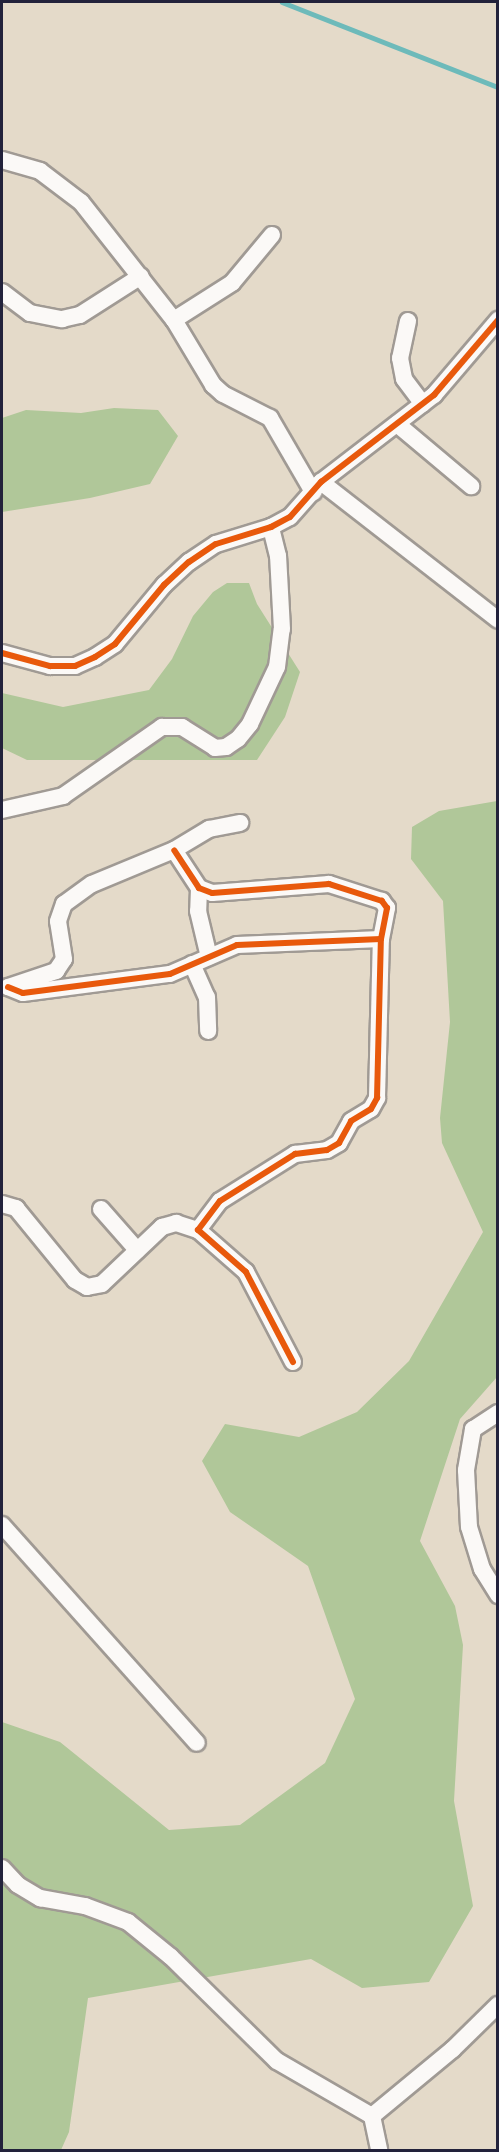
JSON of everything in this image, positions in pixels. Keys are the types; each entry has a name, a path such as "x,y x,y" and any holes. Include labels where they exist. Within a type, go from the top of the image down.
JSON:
{"street":[{"path":"2,160 40,171 81,202 174,320 213,385 223,394 270,418 317,487 498,620"},
{"path":"174,320 232,283 272,235"},
{"path":"2,292 30,313 62,319 80,315 141,276"},
{"path":"2,652 50,666 75,666 115,644 164,585 189,562 216,544 271,527 290,516 317,487 423,404 498,320"},
{"path":"408,321 400,358 404,379 423,404"},
{"path":"397,424 471,486"},
{"path":"2,810 63,796 162,727 182,727 215,748 226,747 238,739 250,724 278,667 281,618 278,556 271,527"},
{"path":"5,988 56,972 64,959 58,921 64,904 92,884 174,850 209,829 240,823"},
{"path":"174,850 199,888 212,893 329,884 349,888 382,901 387,908 381,939 377,1098 371,1109 351,1121 339,1143 327,1149 295,1154 219,1201 198,1230"},
{"path":"199,888 198,911 209,957"},
{"path":"5,988 23,993 170,974 237,945 381,939"},
{"path":"192,964 207,997 208,1031"},
{"path":"2,1204 16,1208 75,1280 87,1287 102,1284 162,1227 176,1223 198,1230 246,1272 293,1362"},
{"path":"101,1209 138,1250"},
{"path":"498,1413 473,1429 466,1470 469,1527 482,1569 498,1595"},
{"path":"2,1525 197,1743"},
{"path":"2,1868 18,1885 40,1898 85,1906 128,1922 171,1957 277,2061 372,2115 379,2151"},
{"path":"372,2115 453,2049 498,2005"}],"green space":[{"path":"114,408 158,410 178,436 150,484 90,498 2,512 2,418 26,410 81,413"},
{"path":"227,583 249,583 257,604 300,672 285,717 257,760 27,760 2,748 2,693 63,707 149,690 172,659 193,616 213,592"},
{"path":"497,801 497,1377 460,1419 420,1541 455,1606 463,1645 454,1801 473,1906 429,1982 362,1988 311,1959 88,1998 69,2132 61,2150 2,2150 2,1722 60,1742 169,1830 240,1825 325,1763 355,1699 308,1566 230,1512 202,1461 225,1424 299,1437 357,1412 409,1361 483,1232 442,1143 440,1118 450,1022 443,901 411,859 412,827 439,811"}],"waterway":[{"path":"282,2 498,87"}],"cycle path":[{"path":"2,653 50,666 75,666 115,644 164,585 189,562 216,544 271,527 290,517 321,482 434,395 498,320"},
{"path":"8,987 23,993 170,974 237,945 381,939 387,908 382,901 329,884 212,893 199,888 174,850"},
{"path":"293,1362 246,1272 198,1230 220,1201 295,1154 327,1150 339,1143 351,1121 371,1109 377,1098 381,939"}]}
